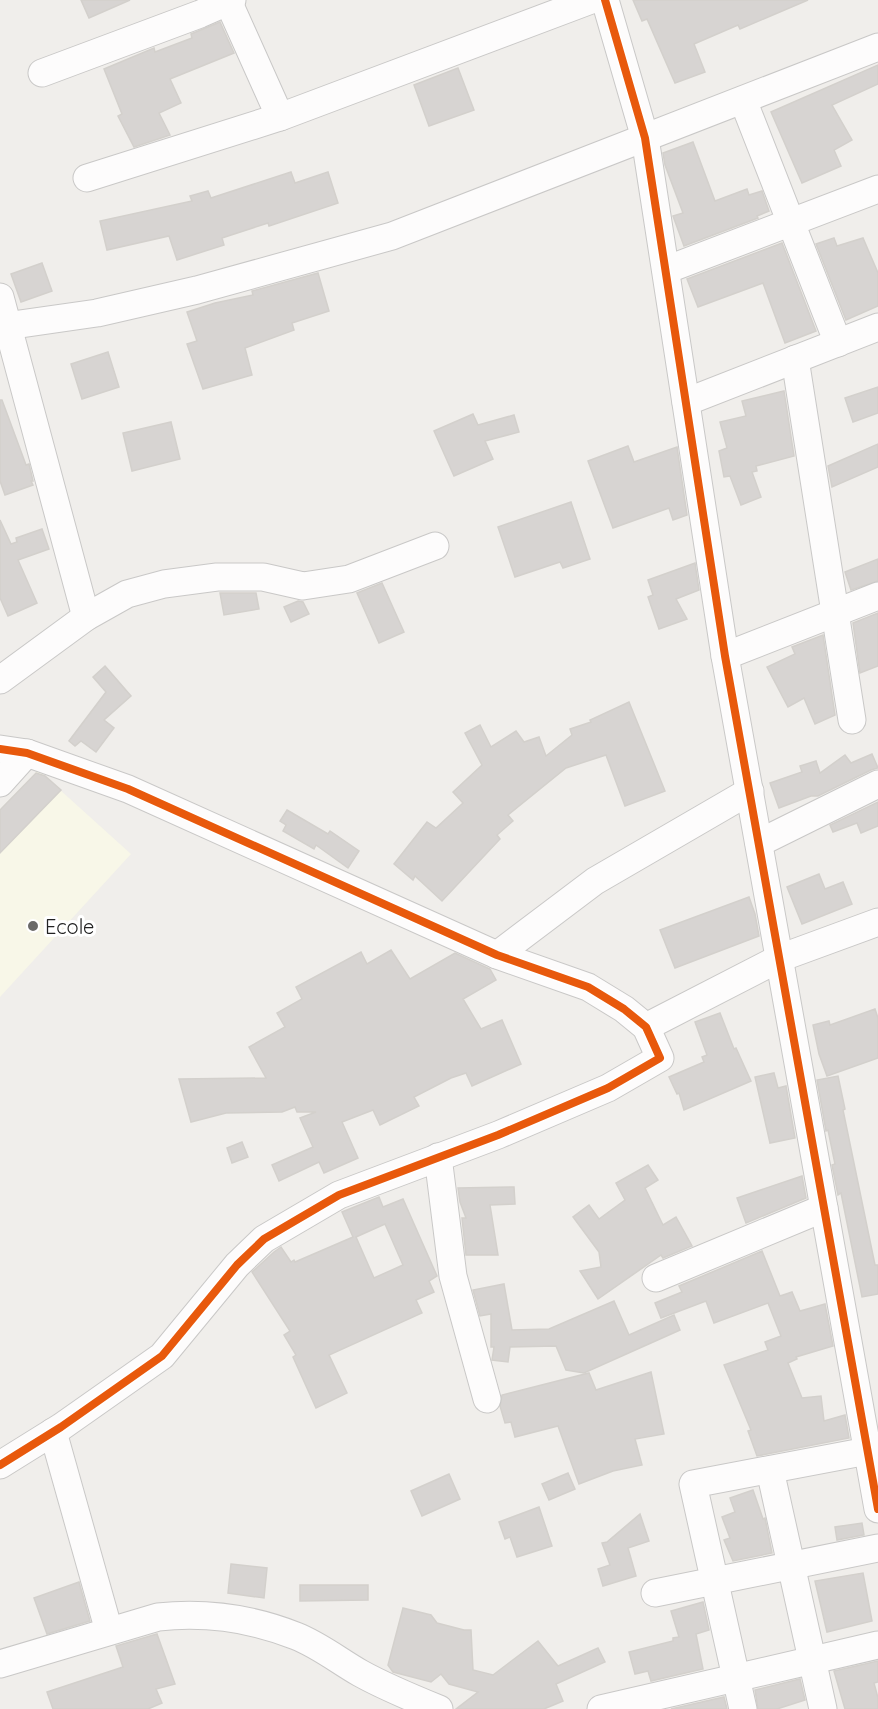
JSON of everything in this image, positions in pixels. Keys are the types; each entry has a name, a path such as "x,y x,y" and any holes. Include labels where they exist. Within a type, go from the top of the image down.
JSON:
{"street":[{"path":"87,178 280,117 553,7 591,0"},
{"path":"605,0 645,138 725,656 824,1208 873,1450 878,1509"},
{"path":"42,73 197,7 230,1 280,117"},
{"path":"4,327 97,313 197,290 392,236 878,47"},
{"path":"743,100 838,343"},
{"path":"666,270 878,189"},
{"path":"0,297 4,327 86,617"},
{"path":"686,402 838,343 877,332"},
{"path":"795,359 852,720"},
{"path":"0,680 86,617 127,594 164,584 218,578 263,577 303,586 350,579 435,546"},
{"path":"725,656 878,596"},
{"path":"0,749 27,753 128,789 497,955 588,987 624,1009 646,1027 660,1058 608,1088 339,1196 264,1239 237,1265 162,1356 53,1432 0,1465"},
{"path":"0,783 27,753"},
{"path":"759,843 878,784"},
{"path":"497,955 595,881 750,791"},
{"path":"646,1027 780,958 878,922"},
{"path":"438,1157 453,1276 488,1399"},
{"path":"656,1278 824,1208"},
{"path":"53,1432 109,1631"},
{"path":"743,1709 693,1484 873,1450"},
{"path":"770,1470 823,1709"},
{"path":"655,1593 878,1548"},
{"path":"0,1664 158,1617 212,1615 244,1619 298,1637 360,1673 439,1709"},
{"path":"600,1709 637,1705 736,1678 878,1645"}],"shaded area":[{"name":"Ecole","path":"38,770 131,854 0,997 0,810"}],"building":[{"path":"81,0 130,0 89,18"},
{"path":"633,0 808,0 740,29 738,25 694,44 705,72 675,83 647,19 642,21"},
{"path":"220,22 234,53 170,79 181,103 159,113 170,135 134,147 118,116 122,114 104,69 154,48 155,52 192,38 191,34"},
{"path":"878,65 878,84 832,105 852,140 834,150 841,166 802,183 771,112"},
{"path":"458,68 474,110 429,126 414,85"},
{"path":"693,142 715,201 747,189 749,195 762,191 769,211 757,216 758,218 684,246 673,216 683,213 665,165 663,153"},
{"path":"291,172 295,183 328,172 338,203 269,226 268,223 222,238 224,245 177,260 169,236 107,250 100,221 192,201 190,196 208,191 211,198"},
{"path":"834,238 837,246 863,238 878,273 878,306 846,320 816,244"},
{"path":"782,243 816,331 785,343 763,283 698,307 687,279"},
{"path":"42,263 52,291 21,302 11,274"},
{"path":"318,273 329,311 292,323 294,330 245,348 252,375 203,389 187,344 197,341 187,312 253,295 252,291"},
{"path":"108,352 119,387 82,399 71,364"},
{"path":"878,387 878,413 853,422 845,398"},
{"path":"784,391 794,456 756,466 757,471 752,472 761,497 741,505 730,476 724,477 719,451 727,448 720,422 746,416 742,401"},
{"path":"0,400 2,400 26,465 29,464 33,481 31,481 33,485 5,495 0,481"},
{"path":"473,414 478,425 514,415 519,432 485,441 493,459 454,476 434,431"},
{"path":"171,422 180,459 132,471 123,433"},
{"path":"878,444 878,467 832,487 828,466"},
{"path":"628,446 634,462 677,447 687,515 673,520 669,508 613,528 588,461"},
{"path":"571,502 590,559 563,568 560,562 515,577 498,527"},
{"path":"0,520 11,544 17,542 16,538 42,529 49,549 18,560 37,603 8,616 0,598"},
{"path":"878,559 878,581 851,590 845,572"},
{"path":"695,563 699,590 676,599 687,619 659,629 648,597 653,595 648,580"},
{"path":"382,583 404,632 379,643 357,593"},
{"path":"220,593 256,593 259,609 224,615"},
{"path":"298,601 303,602 309,614 291,622 284,607"},
{"path":"878,613 878,666 860,673 853,623"},
{"path":"823,635 835,715 815,724 804,698 788,707 767,667 795,654 792,647"},
{"path":"105,666 131,696 104,720 114,728 96,752 81,741 75,746 69,741 106,692 93,677"},
{"path":"629,702 665,791 625,806 606,755 566,768 508,815 513,821 497,835 500,839 442,901 415,876 413,880 394,864 427,822 436,828 463,803 453,792 482,765 465,733 480,725 491,747 516,731 524,742 539,737 546,756 572,735 570,729 591,722 590,720"},
{"path":"872,754 878,768 818,796 811,796 779,808 770,783 802,772 800,766 816,761 820,773 845,755 851,763"},
{"path":"36,773 45,776 61,790 0,853 0,810"},
{"path":"878,802 878,826 861,833 857,823 833,832 830,825"},
{"path":"287,810 328,834 330,831 359,851 348,868 316,845 314,849 283,831 286,825 280,821"},
{"path":"819,874 825,889 843,882 852,904 802,924 787,887"},
{"path":"749,897 759,936 675,968 660,930"},
{"path":"391,950 410,979 455,953 490,969 496,980 463,999 481,1029 502,1020 521,1064 472,1086 466,1073 451,1078 414,1097 419,1106 380,1125 373,1110 342,1122 358,1158 324,1173 319,1162 279,1181 272,1165 313,1147 300,1118 316,1112 297,1112 295,1107 282,1112 226,1113 191,1122 179,1079 266,1078 249,1047 285,1027 277,1013 302,999 296,987 361,952 367,964"},
{"path":"875,1009 878,1018 878,1058 827,1076 819,1054 813,1025 829,1021 830,1025"},
{"path":"720,1013 734,1049 736,1048 751,1081 684,1110 679,1093 677,1094 669,1077 704,1062 702,1057 707,1055 695,1022"},
{"path":"774,1073 778,1088 786,1086 795,1138 770,1143 755,1077"},
{"path":"838,1076 875,1265 878,1265 878,1294 862,1297 841,1193 838,1195 832,1165 835,1164 828,1130 826,1131 817,1080"},
{"path":"242,1142 248,1157 232,1163 227,1148"},
{"path":"648,1165 658,1180 645,1188 663,1225 676,1217 692,1246 663,1258 661,1255 598,1299 580,1271 601,1267 599,1252 573,1217 589,1205 599,1219 625,1200 616,1183"},
{"path":"802,1176 806,1198 746,1223 737,1198"},
{"path":"514,1187 515,1204 490,1205 498,1255 466,1255 462,1218 466,1218 458,1188"},
{"path":"379,1197 383,1207 403,1199 437,1276 429,1281 434,1292 416,1300 422,1313 329,1355 347,1393 316,1408 293,1357 296,1355 284,1335 290,1331 252,1272 281,1247 291,1262 294,1260 295,1262 353,1237 342,1212","holes":["385,1224 403,1265 374,1278 356,1237"]},
{"path":"762,1251 780,1296 792,1292 800,1311 825,1304 833,1346 796,1357 797,1359 788,1363 802,1398 821,1396 824,1421 845,1415 849,1438 757,1456 748,1431 751,1430 724,1365 768,1350 765,1342 781,1336 768,1303 714,1323 706,1301 661,1318 655,1303 682,1292 679,1286"},
{"path":"504,1284 512,1330 549,1329 614,1301 629,1335 674,1315 680,1330 584,1373 566,1370 556,1346 510,1347 508,1362 492,1360 494,1347 491,1347 491,1314 480,1316 473,1290"},
{"path":"651,1372 664,1434 635,1439 642,1465 613,1471 579,1484 558,1426 515,1437 511,1422 505,1423 500,1406 502,1395 589,1373 596,1390"},
{"path":"568,1473 575,1489 549,1500 542,1484"},
{"path":"449,1474 460,1499 422,1516 411,1491"},
{"path":"753,1490 763,1519 765,1518 772,1553 733,1561 724,1540 730,1538 722,1517 735,1512 730,1498"},
{"path":"539,1507 552,1546 517,1557 510,1537 505,1539 499,1522"},
{"path":"640,1514 649,1541 628,1548 636,1576 603,1586 598,1569 610,1565 602,1543 607,1542"},
{"path":"862,1523 864,1535 837,1540 835,1527"},
{"path":"231,1564 267,1568 264,1598 228,1593"},
{"path":"863,1573 872,1621 827,1632 815,1581"},
{"path":"79,1582 90,1621 47,1634 34,1598"},
{"path":"300,1585 368,1585 368,1600 300,1601"},
{"path":"703,1602 709,1630 696,1634 703,1669 651,1681 648,1671 635,1674 629,1652 673,1641 673,1638 679,1637 671,1611"},
{"path":"403,1608 431,1615 437,1623 471,1630 473,1670 493,1675 538,1641 558,1666 598,1648 605,1662 556,1684 563,1701 544,1709 456,1709 478,1692 449,1684 441,1674 431,1682 393,1672 388,1665"},
{"path":"157,1634 175,1684 156,1689 162,1703 148,1709 53,1709 47,1692 123,1667 116,1646"},
{"path":"878,1661 878,1682 874,1683 878,1709 845,1709 834,1671"},
{"path":"800,1679 805,1700 777,1709 758,1709 755,1690"},
{"path":"724,1697 727,1709 671,1709"}],"cycle path":[{"path":"605,0 645,138 725,656 878,1509"},
{"path":"0,749 27,753 128,789 497,955 588,987 624,1009 646,1027 660,1058 608,1088 498,1135 339,1195 264,1239 237,1265 162,1356 61,1427 0,1465"}],"place":[{"name":"Ecole","path":"33,926"}]}
